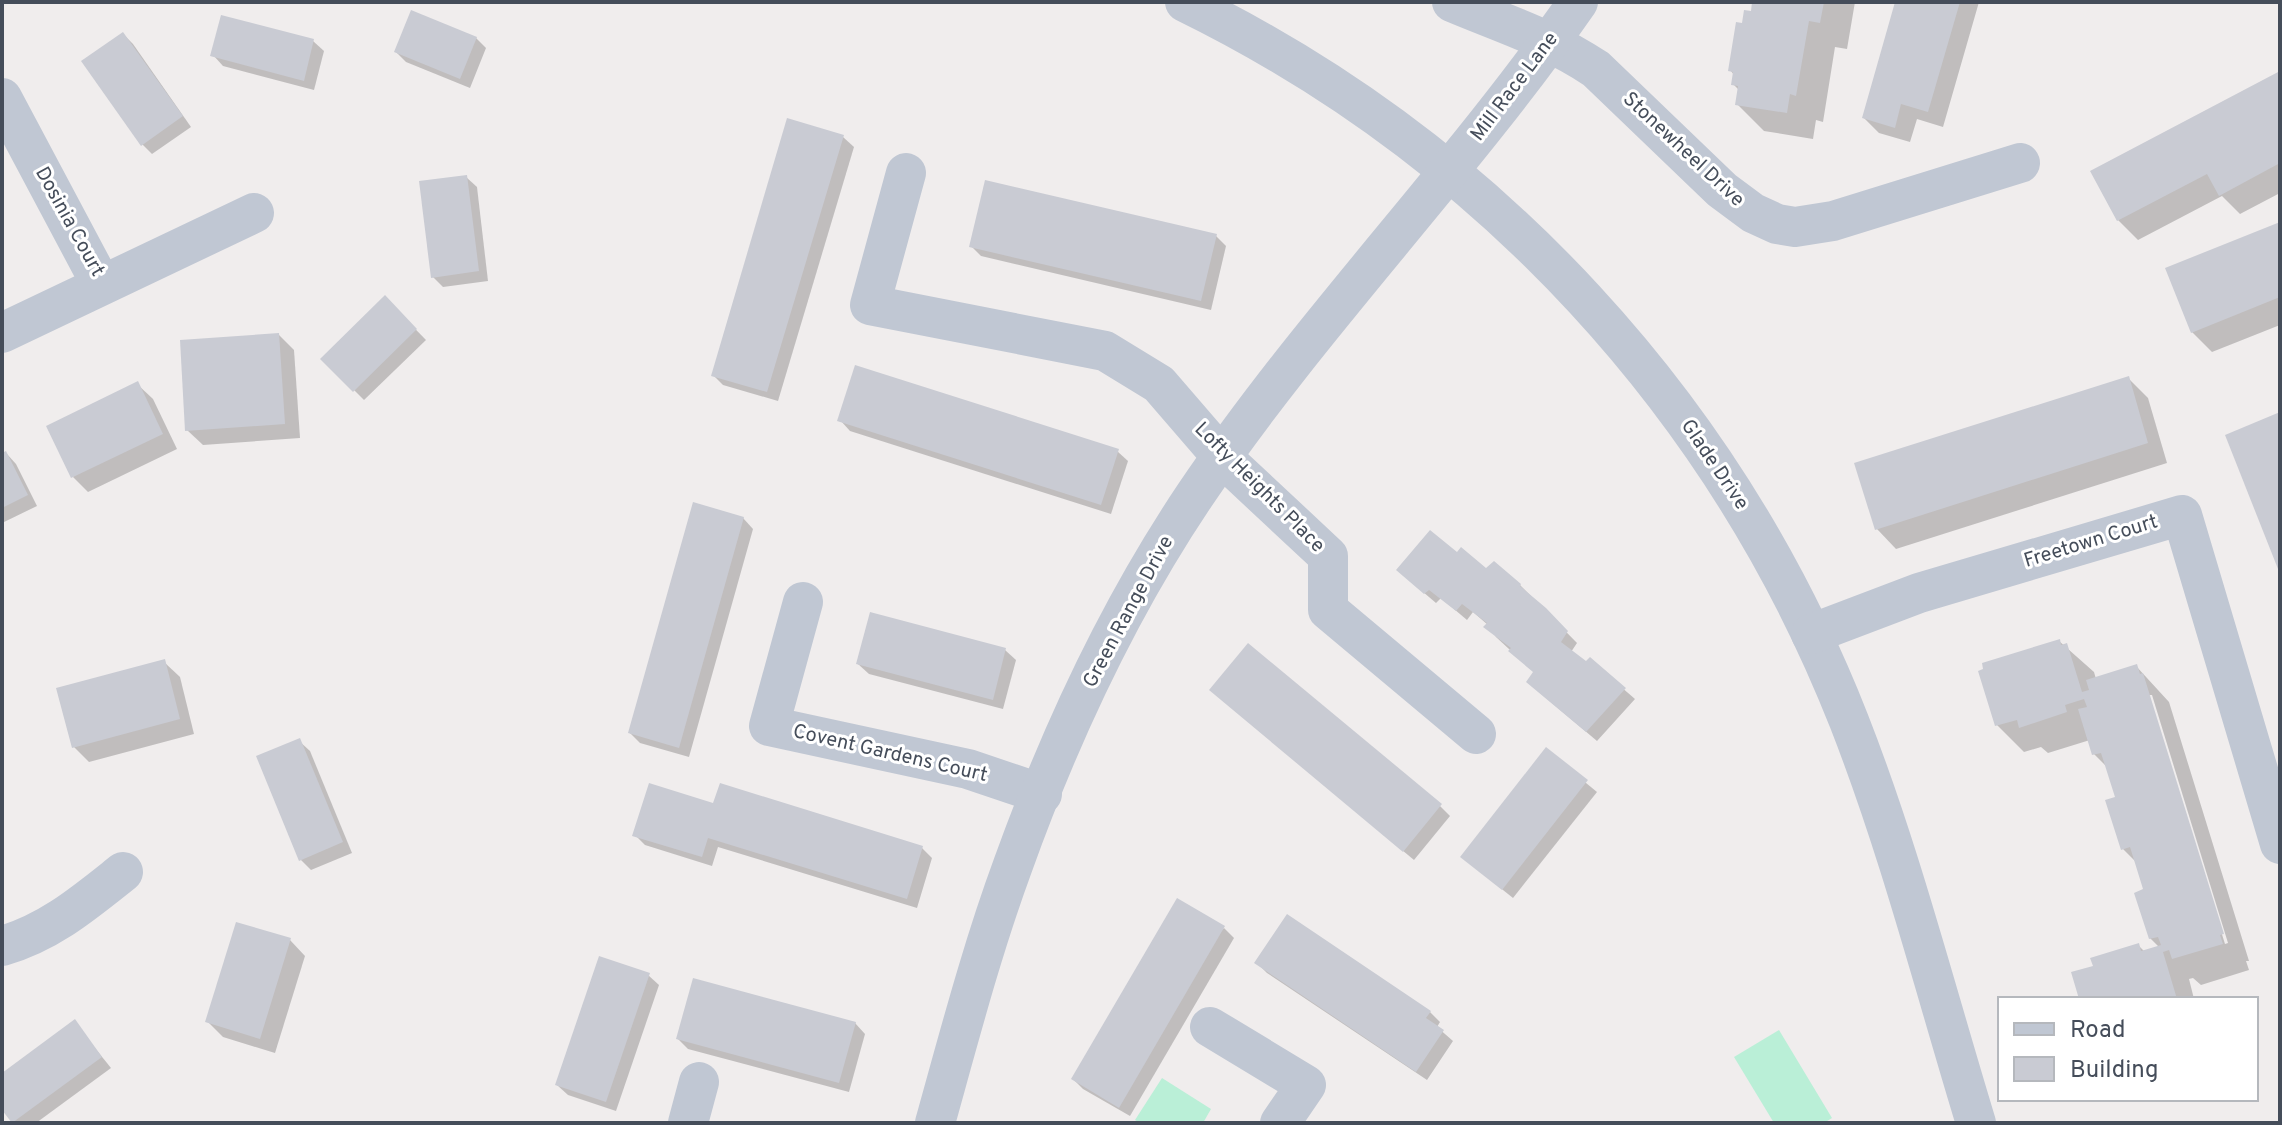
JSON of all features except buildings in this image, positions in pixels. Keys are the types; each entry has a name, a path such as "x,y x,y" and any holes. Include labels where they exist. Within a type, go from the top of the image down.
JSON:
{"street":[{"name":"Glade Drive","path":"1185,2 1253,37 1336,88 1492,206 1553,265 1661,389 1708,453 1782,576 1848,720 1902,877 1976,1123"},
{"name":"Stonewheel Drive","path":"1452,2 1551,41 1596,69 1733,199 1777,224 1795,227 1833,221 2020,163"},
{"name":"Mill Race Lane","path":"1451,172 1578,2"},
{"name":"Dosinia Court","path":"2,98 101,284 254,213"},
{"name":"Green Range Drive","path":"935,1123 1013,865 1063,742 1113,635 1170,535 1222,457 1317,333 1451,172"},
{"name":"Lofty Heights Place","path":"906,173 870,305 1105,351 1159,384 1222,457 1328,556 1328,610 1476,734"},
{"path":"2,333 101,284"},
{"name":"Freetown Court","path":"1811,634 1919,593 2182,515 2280,844"},
{"name":"Covent Gardens Court","path":"803,602 769,726 968,769 1042,794"},
{"path":"2,946 26,939 63,920 123,872"},
{"path":"1210,1027 1306,1085 1280,1123"},
{"path":"688,1123 699,1082"}],"green space":[{"path":"1779,1030 1832,1118 1824,1123 1774,1123 1734,1057"},
{"path":"1162,1078 1211,1109 1203,1123 1140,1123 1135,1120"}]}
